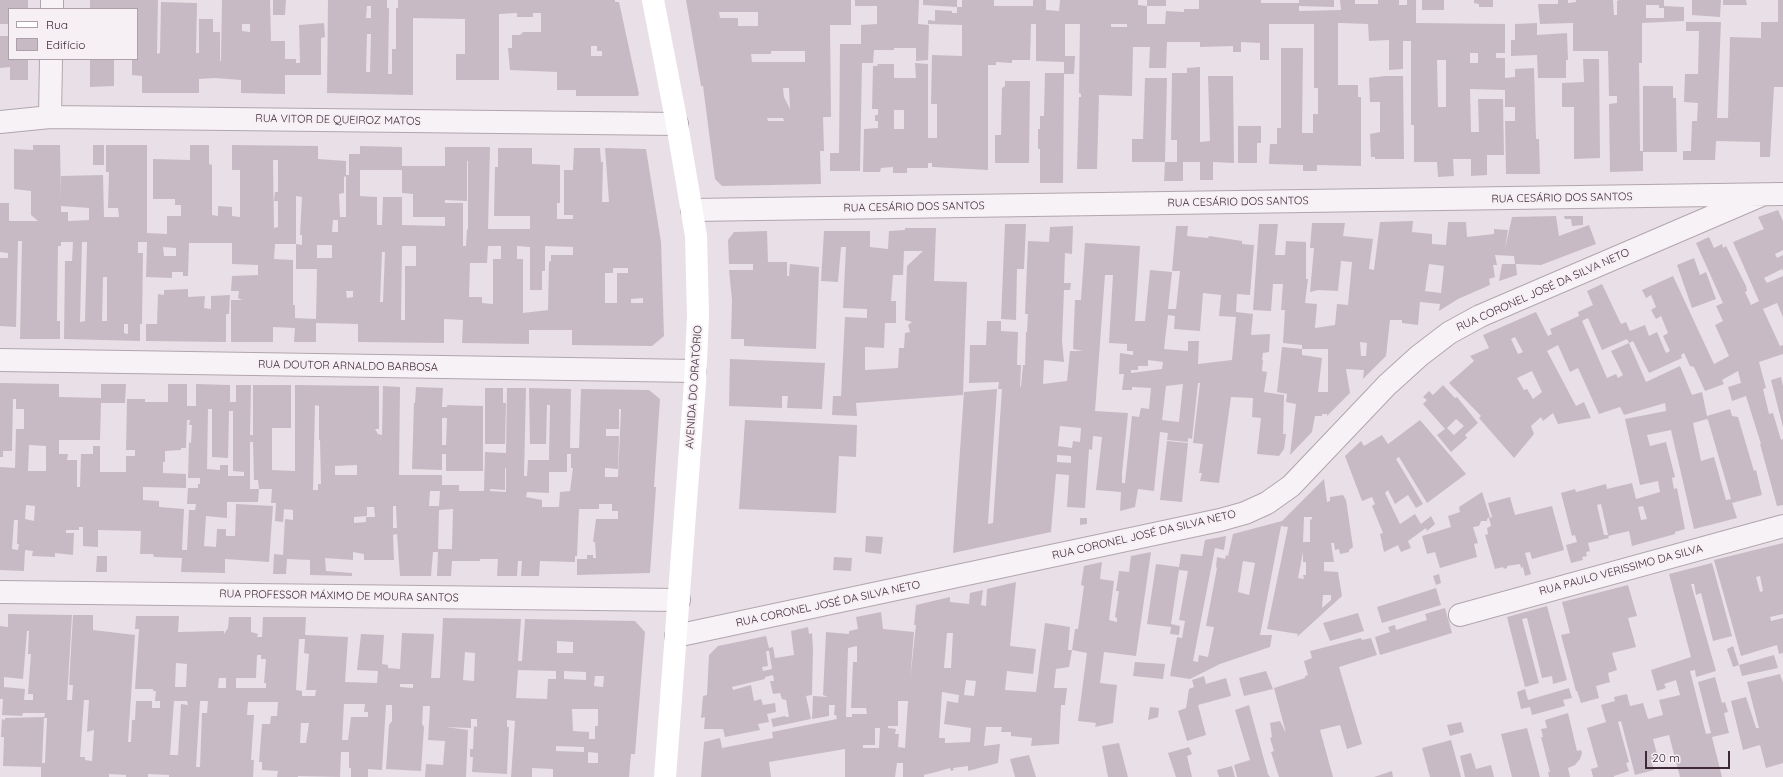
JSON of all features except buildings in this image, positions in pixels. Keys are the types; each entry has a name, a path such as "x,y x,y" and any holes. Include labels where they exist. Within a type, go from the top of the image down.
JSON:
{"main road":[{"name":"AVENIDA DO ORATÓRIO","path":"653,0 677,124 696,236 698,315 696,371 665,777"}],"street":[{"path":"50,117 51,60"},
{"name":"RUA VITOR DE QUEIROZ MATOS","path":"0,122 50,117 677,124"},
{"name":"RUA CESÁRIO DOS SANTOS","path":"692,210 1783,194"},
{"name":"RUA CORONEL JOSÉ DA SILVA NETO","path":"676,636 1220,520 1245,513 1268,502 1291,486 1387,385 1419,356 1449,333 1480,316 1762,195"},
{"name":"RUA DOUTOR ARNALDO BARBOSA","path":"0,360 696,371"},
{"name":"RUA PAULO VERISSIMO DA SILVA","path":"1460,615 1783,526"},
{"name":"RUA PROFESSOR MÁXIMO DE MOURA SANTOS","path":"0,592 679,600"}]}
